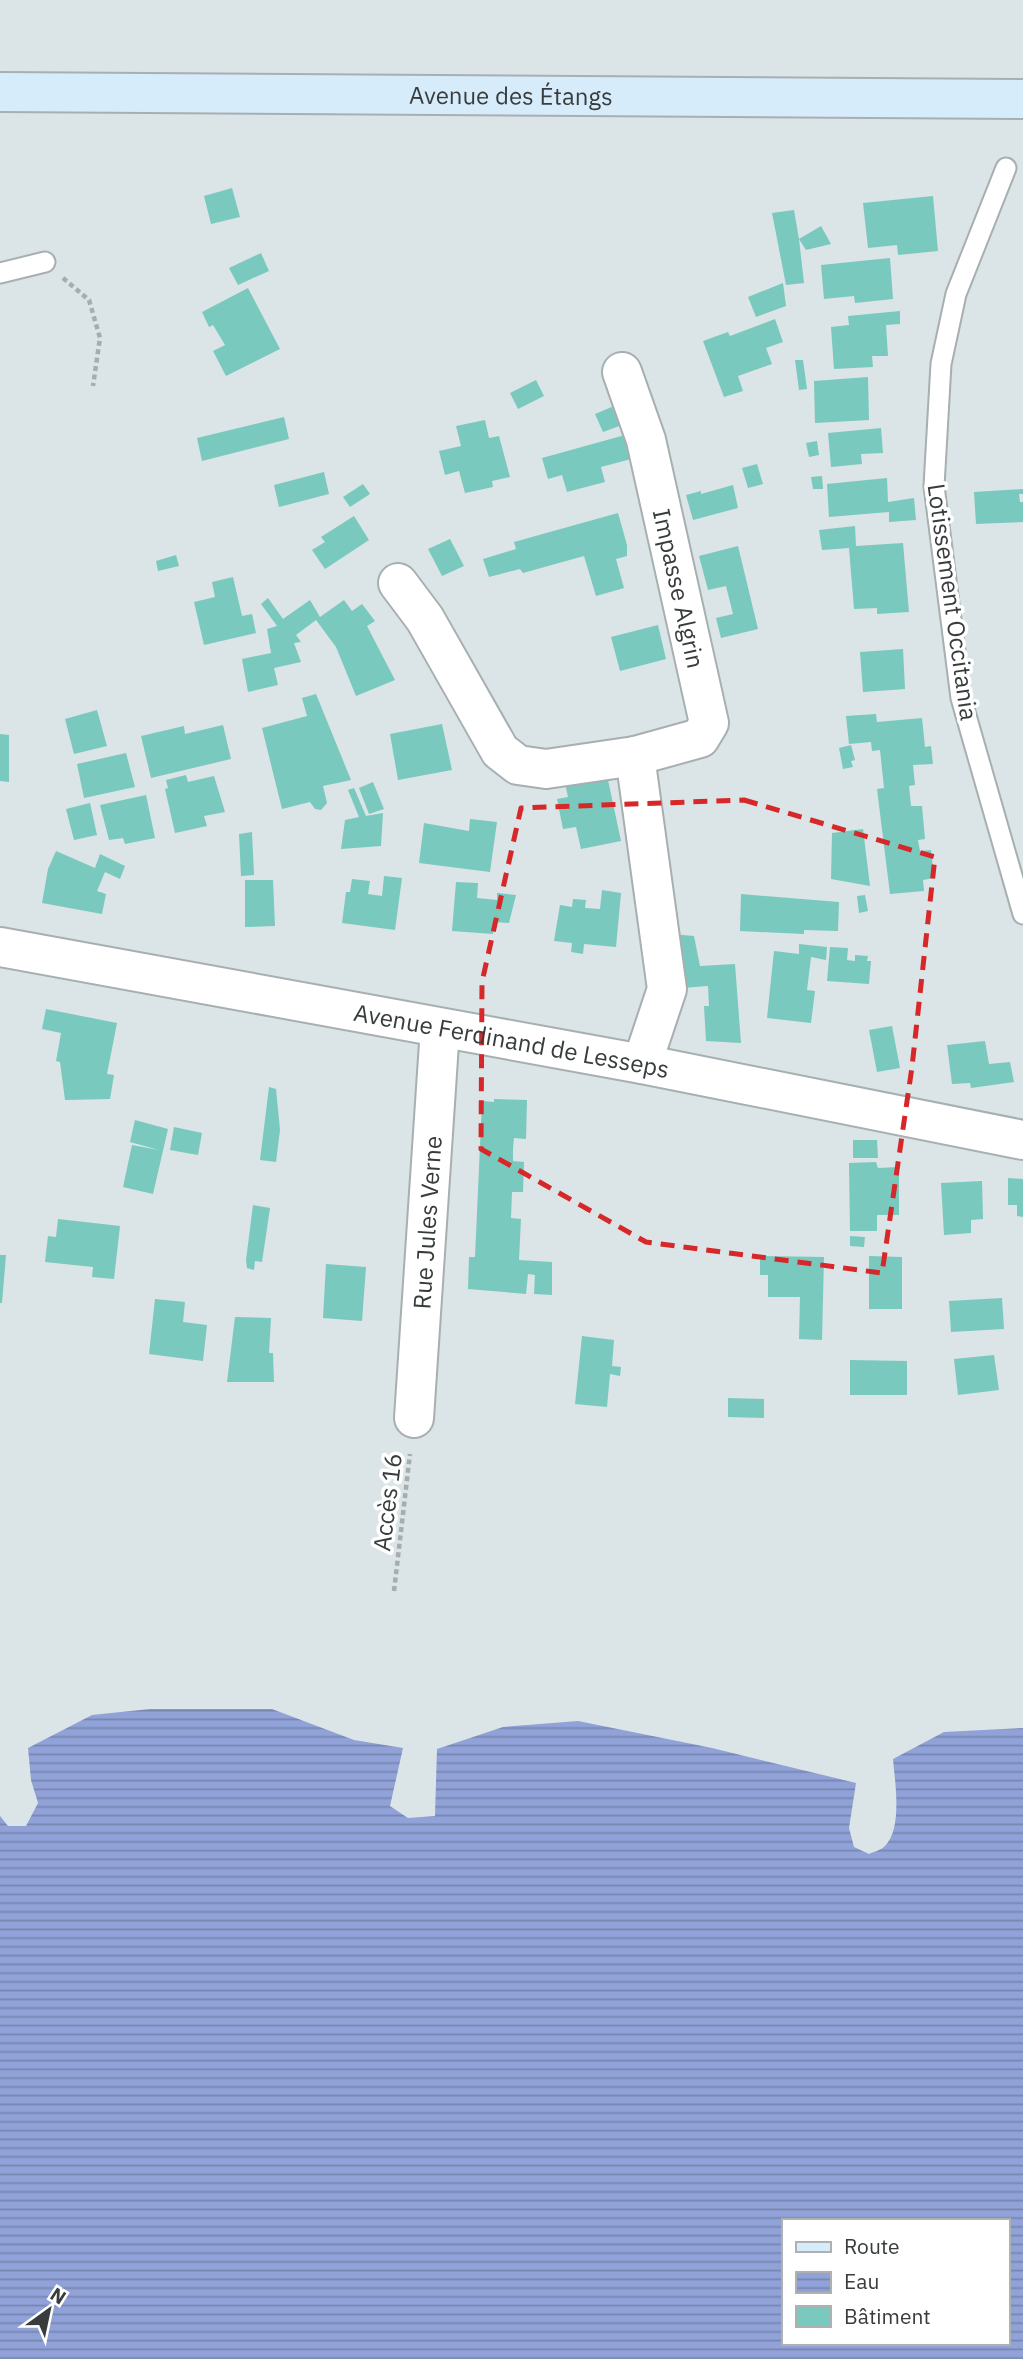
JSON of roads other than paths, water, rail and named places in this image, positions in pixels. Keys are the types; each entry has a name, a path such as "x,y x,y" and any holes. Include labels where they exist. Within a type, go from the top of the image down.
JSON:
{"street":[{"name":"Avenue des Étangs","path":"0,92 1023,99"},
{"name":"Impasse Algrin","path":"398,583 425,619 500,751 518,765 546,769 635,756 700,737 709,723 646,440 622,372"},
{"path":"635,756 667,989 642,1064"},
{"name":"Avenue Ferdinand de Lesseps","path":"0,947 642,1064 1023,1140"},
{"name":"Rue Jules Verne","path":"414,1418 440,1028"}],"lane":[{"name":"Lotissement Occitania","path":"1006,168 956,294 941,364 934,486 961,698 1023,914"},
{"path":"0,273 44,262"}],"water":[{"path":"150,1709 272,1709 354,1740 403,1748 390,1806 408,1818 435,1816 437,1749 503,1727 578,1721 712,1748 856,1783 849,1828 854,1847 869,1854 884,1847 894,1829 896,1792 893,1759 944,1732 1023,1728 1023,2359 0,2359 0,1816 8,1826 26,1826 38,1803 31,1780 28,1748 92,1715"}]}
